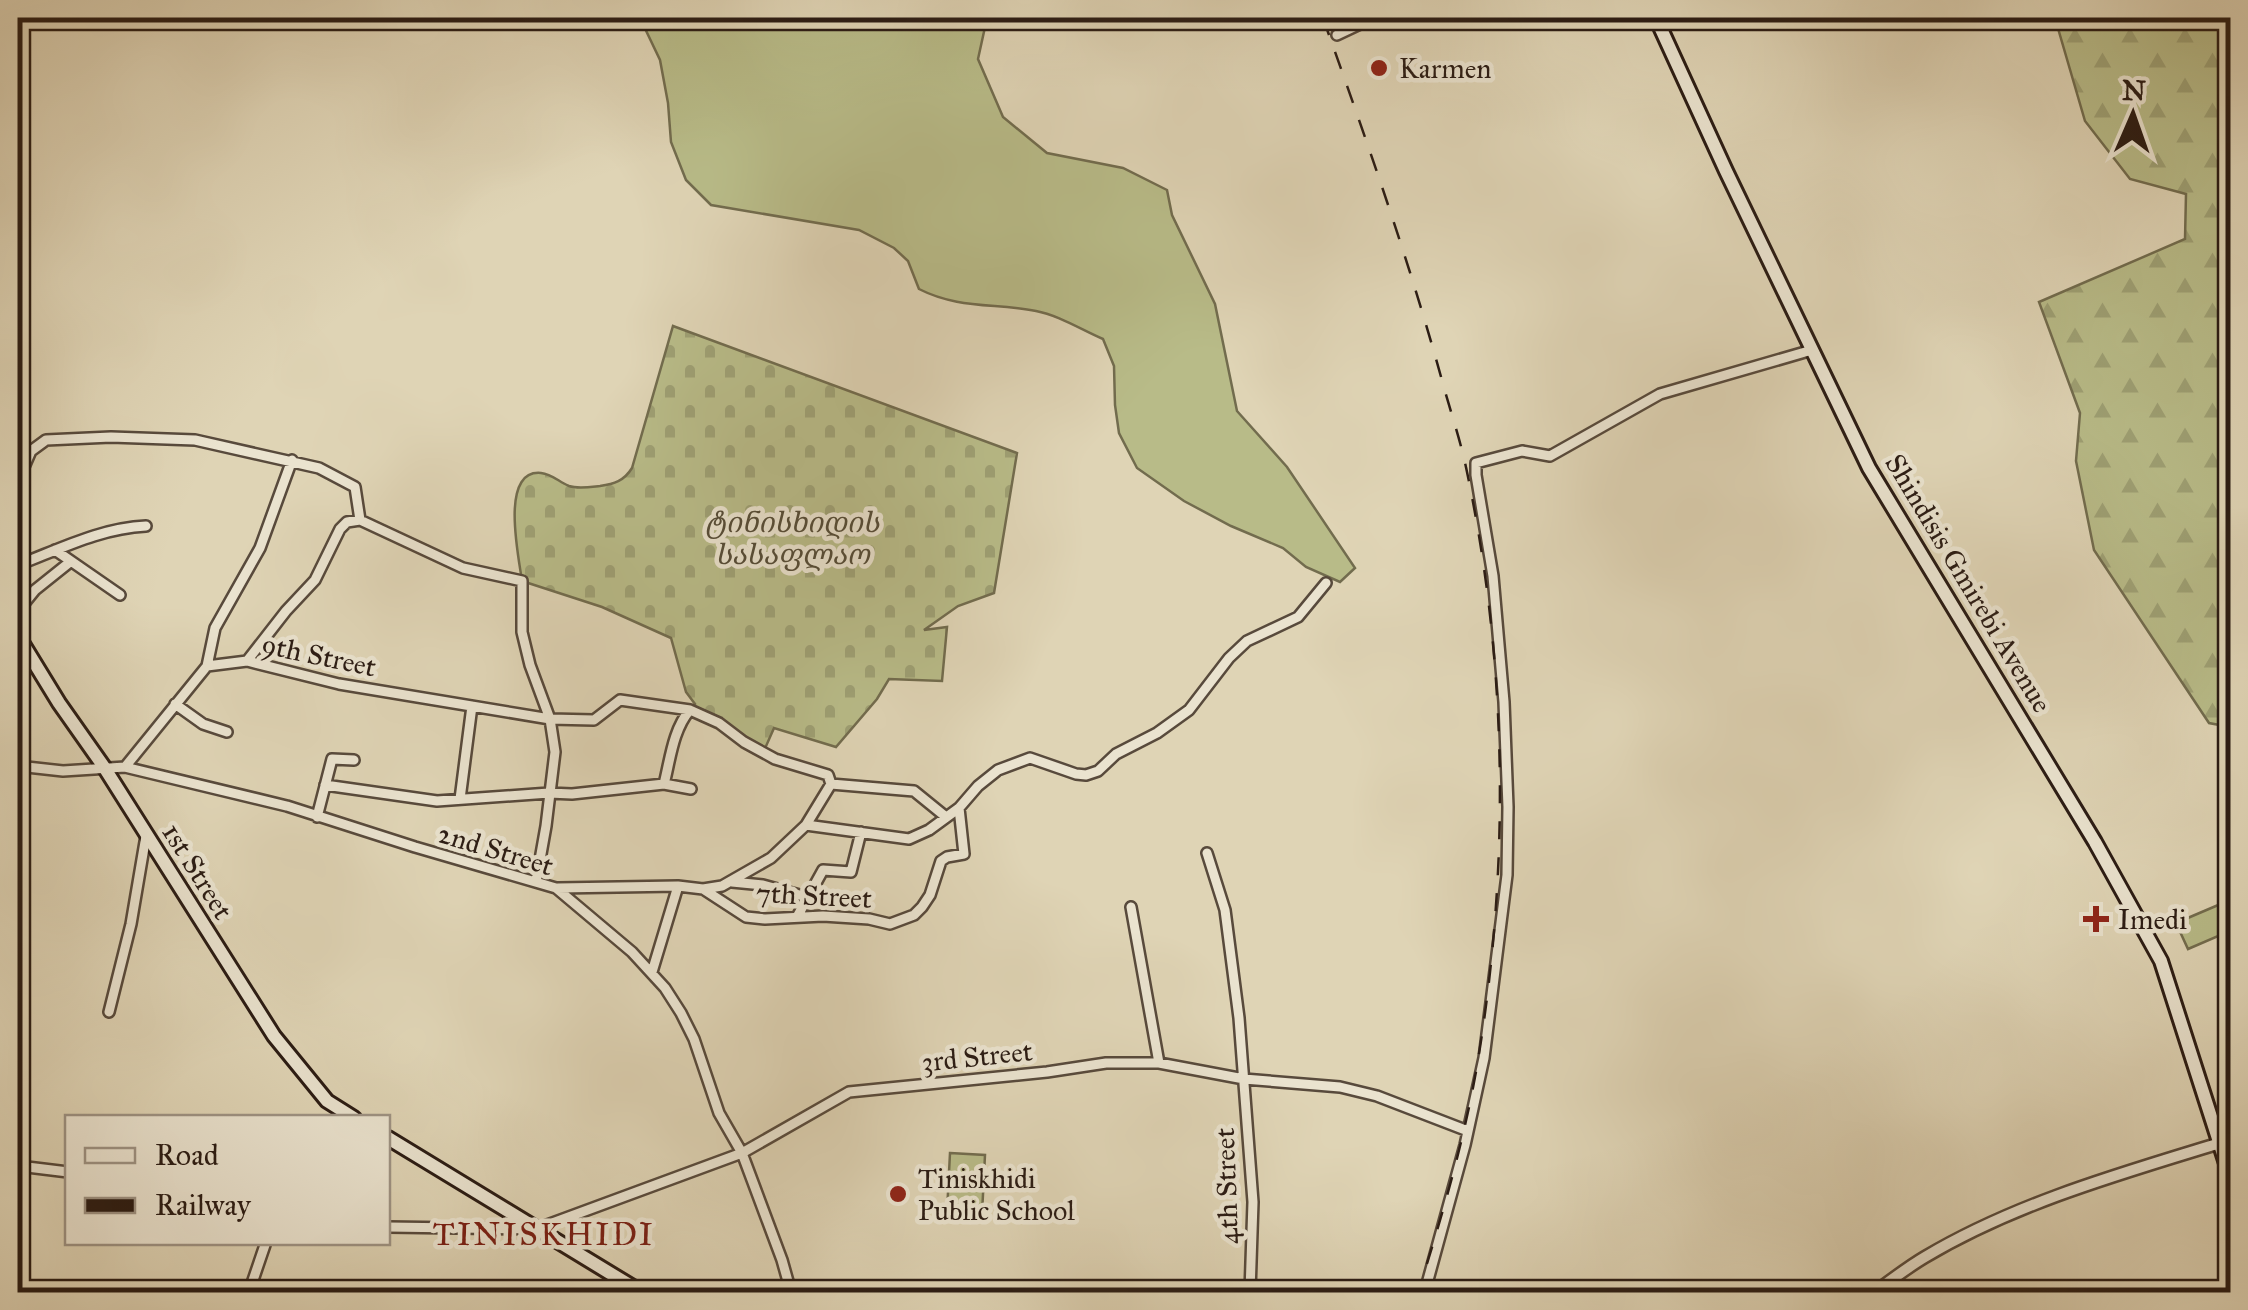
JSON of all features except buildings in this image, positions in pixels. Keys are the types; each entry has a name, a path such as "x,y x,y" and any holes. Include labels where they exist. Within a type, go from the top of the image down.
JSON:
{"main road":[{"name":"Shindisis Gmirebi Avenue","path":"1656,18 1869,468 2096,842 2161,961 2230,1176"},
{"name":"1st Street","path":"18,636 274,1036 326,1101 349,1115"},
{"path":"390,1139 641,1292"}],"street":[{"path":"1337,36 1373,18"},
{"path":"1428,1280 1484,1058 1507,875 1504,702 1493,576 1476,463 1522,450 1550,456 1660,394 1812,350"},
{"path":"18,482 31,452 46,440 195,440 319,468 355,487 360,520"},
{"path":"124,767 207,666 215,628 260,548 292,460"},
{"path":"248,661 315,580 346,522 360,520 463,568 522,582 522,632 550,719 555,752 536,882"},
{"path":"18,565 104,532 146,526"},
{"path":"55,550 120,595"},
{"path":"18,612 35,590 70,562"},
{"path":"806,825 908,839 929,830 959,808 998,770 1030,758 1076,774 1098,771 1116,754 1157,733 1189,710 1246,641 1298,617 1326,583"},
{"name":"9th Street","path":"207,666 248,661 338,684 550,719 594,720 620,700 690,710"},
{"path":"175,704 203,724 227,732"},
{"path":"460,799 472,706"},
{"path":"664,784 678,732 690,710 719,723 775,759 828,775 832,784"},
{"path":"317,816 332,759 354,760"},
{"name":"2nd Street","path":"18,766 62,771 124,767 287,806 556,888 632,952 665,988 694,1039 718,1113 742,1153 791,1292"},
{"path":"325,785 437,801 572,794 664,784 691,789"},
{"path":"832,784 914,791 946,817"},
{"path":"556,888 722,886 770,858 806,825 832,784"},
{"name":"7th Street","path":"703,889 746,917 869,918 890,924 914,916 930,896 941,861 964,854 959,808"},
{"path":"797,917 823,870 851,872 861,832"},
{"path":"109,1012 132,924 146,836"},
{"name":"4th Street","path":"1207,854 1225,910 1240,1018 1253,1202 1250,1292"},
{"path":"729,882 763,884 807,896"},
{"path":"652,972 678,886"},
{"path":"1131,907 1159,1063"},
{"name":"3rd Street","path":"536,1228 742,1153 849,1092 1106,1063 1159,1063 1244,1079 1340,1087 1377,1096 1468,1131"},
{"path":"1875,1292 1930,1254 2021,1209 2220,1143"},
{"path":"18,1166 65,1172"},
{"path":"390,1227 536,1228"},
{"path":"249,1292 266,1245"}],"green space":[{"path":"640,18 987,18 978,59 1003,117 1047,153 1123,168 1167,190 1172,215 1215,304 1237,411 1287,467 1355,568 1340,582 1306,567 1283,548 1184,501 1137,468 1119,433 1114,366 1103,339 1044,313 962,303 919,289 908,261 894,248 859,230 711,205 686,180 671,142 660,60"},
{"path":"2055,18 2230,18 2230,727 2209,723 2094,550 2076,461 2080,413 2039,302 2185,239 2186,194 2130,179 2085,121"},
{"name":"ტინისხიდის სასაფლაო","path":"673,326 1017,453 994,593 958,606 924,630 947,627 942,681 889,679 836,747 774,728 763,753 690,710 695,704 686,692 671,638 602,607 522,581 515,517 520,485 528,476 541,473 580,488 610,484 626,476 632,468"},
{"path":"2230,900 2230,931 2188,949 2176,923"},
{"path":"950,1153 985,1155 982,1214 947,1212"}],"railway":[{"path":"1323,18 1401,246 1462,450 1481,545 1497,694 1499,843 1488,992 1466,1123 1418,1292"}],"place":[{"name":"Karmen","path":"1379,68"},
{"name":"Imedi","path":"2096,919"},
{"name":"Tiniskhidi Public School","path":"898,1194"}],"district":[{"name":"TINISKHIDI","path":"544,1234"}]}
